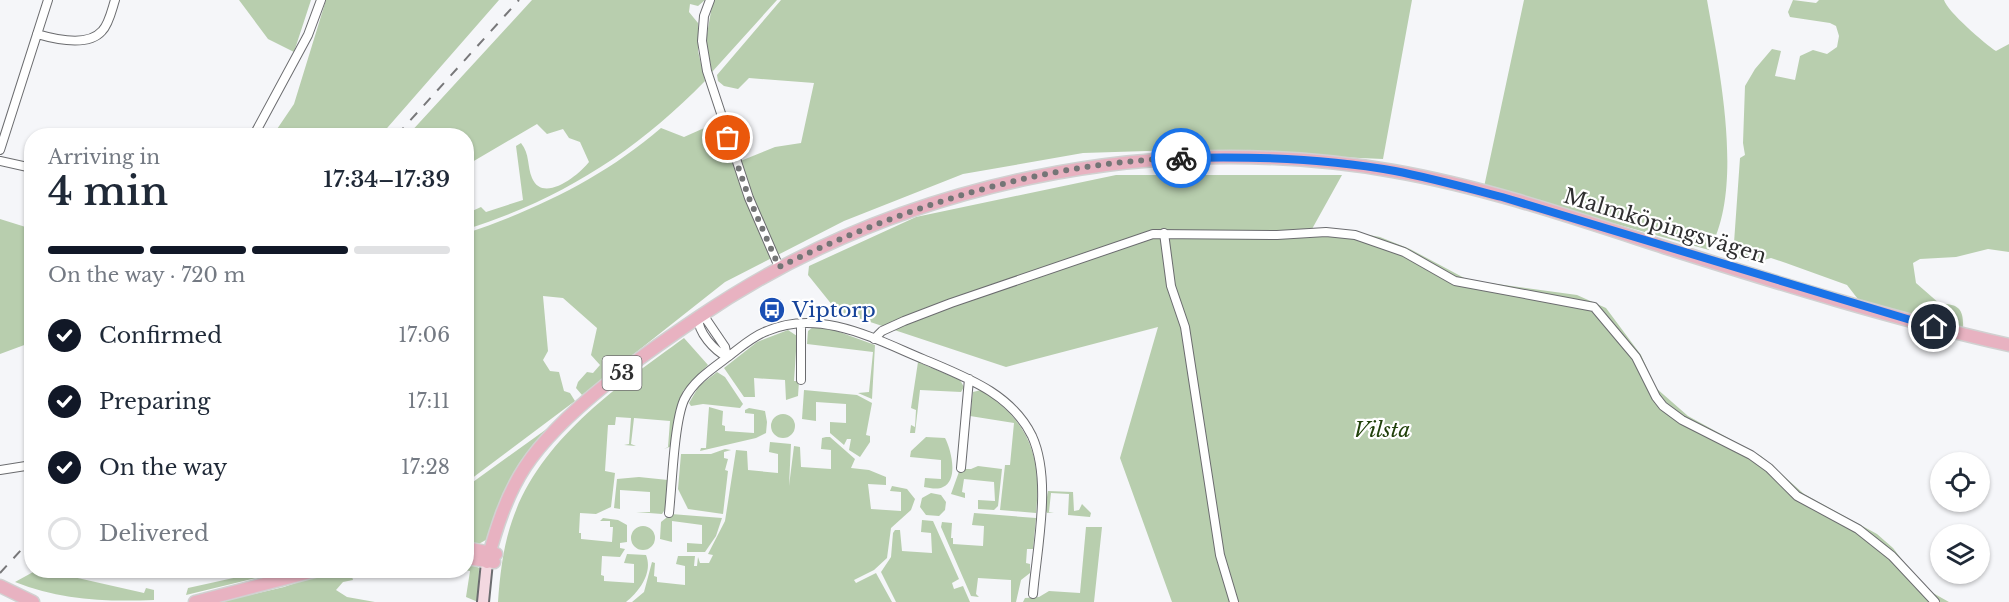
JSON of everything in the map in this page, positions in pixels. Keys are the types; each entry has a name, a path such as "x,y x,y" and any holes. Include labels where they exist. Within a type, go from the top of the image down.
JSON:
{"main road":[{"name":"Malmköpingsvägen","path":"492,558 510,494 526,466 553,436 601,390 698,317 779,267 892,217 952,197 1014,181 1101,165 1168,158 1266,157 1350,164 1434,179 1555,212 1876,311 2009,345"},
{"path":"474,552 492,558"},
{"path":"474,558 492,558"},
{"path":"483,602 492,558"},
{"path":"490,602 492,558"},
{"path":"195,602 287,578"},
{"path":"0,586 33,602"}],"street":[{"path":"0,150 48,0"},
{"path":"37,34 55,40 91,38 102,31 115,0"},
{"path":"258,128 308,35 321,0"},
{"path":"710,0 704,16 702,42 707,71 749,198 779,267"},
{"path":"0,161 24,166"},
{"path":"874,339 882,332 904,321 1139,237 1164,233 1277,235 1343,232 1404,252 1455,281 1594,307 1636,357 1663,406 1682,420 1751,455 1769,468 1797,495 1858,529 1892,556 1935,602"},
{"path":"1164,233 1171,286 1185,327 1220,555 1233,602"},
{"path":"698,317 706,319 725,347 727,357"},
{"path":"801,323 801,380"},
{"path":"669,513 684,401 704,375 766,331 801,323 830,324 874,339 988,388 1025,424 1037,449 1042,486 1033,594"},
{"path":"961,468 969,379"},
{"path":"0,470 24,466"}],"green space":[{"path":"239,0 311,0 294,52 268,39"},
{"path":"326,0 499,0 387,128 278,128 294,104"},
{"path":"532,0 705,0 698,6 690,4 689,12 698,23 698,51 705,81 652,130 624,151 565,188 534,203 474,227 474,210 481,207 486,212 523,200 516,146 521,143 526,151 532,178 537,185 544,188 561,185 589,162 580,142 569,138 563,129 547,134 537,124 474,161 474,128 414,128"},
{"path":"713,0 777,0 712,72 706,40"},
{"path":"781,0 1412,0 1383,159 1179,150 1083,153 963,174 844,221 725,282 582,395 576,388 578,382 587,372 593,373 600,365 591,355 597,328 563,298 543,296 548,351 543,360 550,371 559,372 564,391 570,393 575,401 474,477 474,231 569,190 617,162 661,128 684,137 711,125 721,126 733,164 775,147 801,143 814,83 749,78 738,89 724,86 718,81 717,75"},
{"path":"1524,0 1707,0 1722,93 1727,162 1726,195 1720,225 1709,250 1484,187"},
{"path":"1793,0 1816,3 1819,0 1944,0 1959,19 1996,51 2009,44 2009,252 1988,249 1956,257 1920,259 1913,263 1916,283 1940,304 1956,306 1963,317 1963,328 1861,303 1847,285 1771,258 1756,262 1733,257 1740,158 1745,155 1743,143 1745,86 1755,69 1772,49 1781,51 1775,76 1795,80 1800,56 1813,50 1827,54 1837,47 1839,36 1836,26 1790,17 1788,12"},
{"name":"Vilsta","path":"1116,175 1342,175 1312,229 1330,228 1380,237 1410,249 1468,280 1577,295 1606,308 1641,355 1656,388 1688,416 1761,456 1804,494 1877,534 1893,548 1924,588 1949,602 1172,602 1120,458 1158,327 1006,367 837,311 808,275 809,266 916,217"},
{"path":"0,219 24,226 24,345 0,354"},
{"path":"813,327 834,330 875,345 872,399 858,393 869,392 873,352 807,344 808,331"},
{"path":"788,330 797,336 794,381 799,381 798,396 786,400 785,380 754,378 755,397 744,397 724,368 757,342"},
{"path":"684,338 708,365 683,391 672,446 664,449 668,447 670,421 634,418 631,444 636,446 624,445 629,444 631,418 616,417 615,425 608,425 605,471 615,473 611,507 596,514 580,513 581,539 612,542 613,527 610,527 610,521 600,521 603,518 618,520 627,525 627,542 620,543 620,548 625,549 620,557 602,556 601,575 604,576 604,581 634,583 634,564 624,563 627,554 646,555 648,568 640,587 626,602 498,602 502,561 512,521 524,492 541,465 583,417 633,375"},
{"path":"918,362 960,380 964,387 961,392 920,390 915,433 910,433 911,425 915,427 916,410 911,408"},
{"path":"717,372 725,377 743,404 740,408 703,404 691,406 689,403 699,386"},
{"path":"804,390 857,395 872,403 866,435 870,436 870,442 860,457 849,450 851,439 847,439 844,445 830,433 830,422 846,423 846,404 816,402 816,421 802,419"},
{"path":"981,390 1011,414 1029,442 1037,474 1036,513 1000,510 1005,465 1010,465 1014,423 970,416 973,392"},
{"path":"709,407 723,411 722,425 725,426 725,431 754,433 754,414 745,413 745,410 749,408 765,411 766,433 756,438 700,451 701,448 706,448"},
{"path":"783,414 788,415 794,421 794,431 788,437 783,438 778,437 772,431 771,426 772,421 778,415"},
{"path":"555,423 491,537 477,545 474,544 474,481"},
{"path":"830,437 855,459 851,468 869,470 886,477 886,485 868,484 871,509 901,511 901,492 890,491 892,486 907,489 915,499 911,510 891,528 887,558 874,570 854,580 856,583 876,573 892,602 632,602 644,592 652,562 655,563 654,576 657,577 657,582 685,585 685,566 676,564 678,556 695,556 694,566 697,566 698,557 700,563 709,563 713,555 708,554 725,521 736,450 747,451 748,470 778,473 778,454 769,452 770,442 791,444 789,486 794,446 800,447 801,467 831,469 831,450 821,449 822,438"},
{"path":"926,437 945,438 949,449 952,464 951,478 941,488 924,487 925,478 941,479 941,460 910,457 911,451"},
{"path":"725,449 731,450 724,452 724,458 728,459 725,470 728,471 723,514 688,509 678,489 681,454 711,454"},
{"path":"978,466 1002,469 998,506 994,510 978,509 978,500 995,501 994,482 964,479 962,492 965,493 965,498 951,494 960,469 971,469"},
{"path":"639,477 668,480 666,508 662,514 636,512 650,512 650,492 620,490 620,509 614,508 617,479"},
{"path":"1048,491 1073,492 1074,511 1079,510 1082,504 1091,513 1090,517 1068,515 1069,494 1051,493 1049,512 1054,512 1047,513 1045,509"},
{"path":"931,493 941,495 946,502 945,510 939,516 926,515 920,507 922,498"},
{"path":"974,513 1036,518 1033,549 1027,549 1026,563 1030,564 1030,573 1021,580 1016,602 1011,602 1011,580 978,578 976,594 979,597 971,596 941,527 942,522 952,523 953,544 983,546 984,526 972,525"},
{"path":"671,514 722,518 716,536 705,552 687,552 687,543 702,544 702,525 672,521 672,542 660,539 661,522"},
{"path":"922,520 933,521 959,579 952,583 954,589 963,586 970,602 896,602 881,572 891,557 893,533 895,530 900,530 902,551 932,553 931,533 921,532"},
{"path":"643,526 652,529 655,538 652,547 643,550 634,547 631,538 634,529"},
{"path":"1086,527 1102,527 1094,602 1023,602 1025,598 1039,597 1049,591 1080,593"},
{"path":"474,565 479,568 478,602 466,597 469,578 474,578"},
{"path":"24,577 78,578 144,593 146,588 154,590 154,600 118,601 66,596 15,582"},
{"path":"233,578 256,578 186,595 188,588"},
{"path":"310,578 352,578 353,580 343,582 336,590 347,597 375,602 219,602 284,587"}],"railway":[{"path":"403,128 519,0"},
{"path":"0,573 24,547"}],"way so far":[{"path":"728,138 749,198 779,267 822,246 892,217 952,197 1052,173 1109,164 1181,158"}],"place":[{"name":"Viptorp","path":"772,310"}],"route":[{"path":"1181,158 1266,157 1316,161 1350,164 1434,179 1502,197 1934,327"}]}
